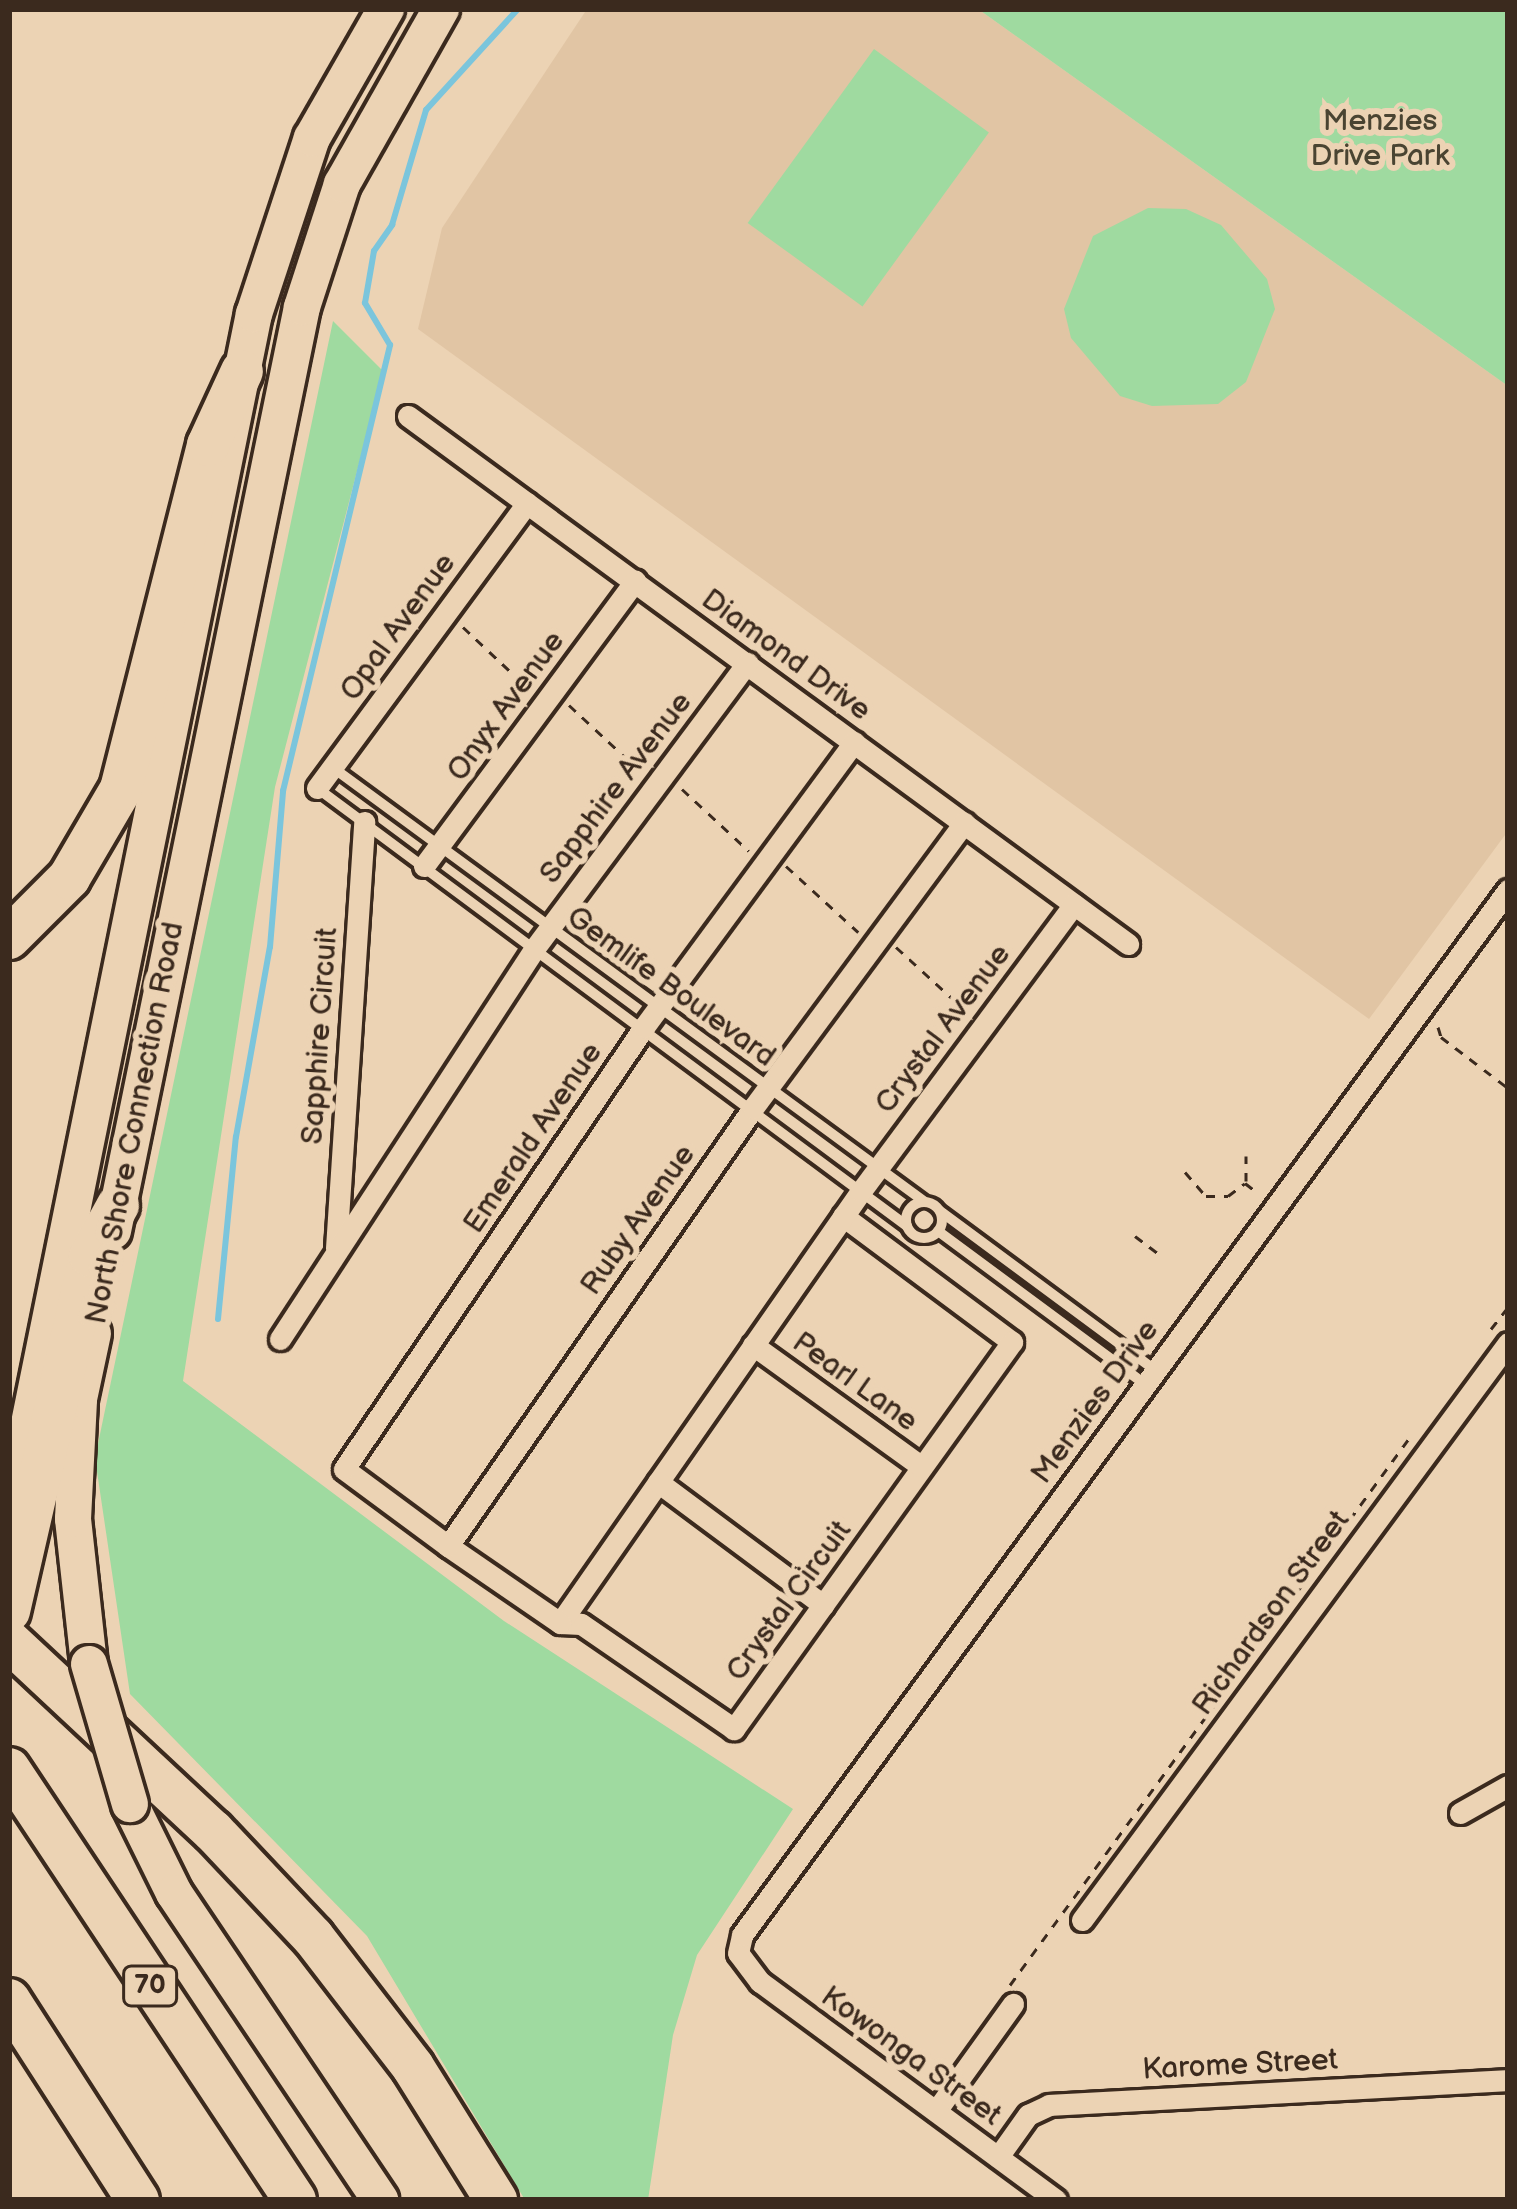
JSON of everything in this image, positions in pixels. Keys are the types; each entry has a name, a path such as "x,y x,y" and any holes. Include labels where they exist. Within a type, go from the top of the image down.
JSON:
{"highway":[{"path":"9,938 69,878 121,789 208,445 242,371"},
{"path":"9,1611 14,1542 90,1256 118,1205"},
{"path":"9,1641 213,1831 313,1936 413,2067 496,2200"},
{"name":"70","path":"9,1768 295,2200"},
{"path":"9,2000 138,2200"}],"main road":[{"name":"North Shore Connection Road","path":"14,1542 242,371 294,182 386,9"},
{"name":"North Shore Connection Road","path":"380,2200 186,1911 130,1804 89,1664 73,1476 79,1400 302,307 342,184 441,9"}],"street":[{"name":"Diamond Drive","path":"408,416 1128,944"},
{"name":"Opal Avenue","path":"317,788 527,502"},
{"name":"Onyx Avenue","path":"424,866 635,581"},
{"name":"Sapphire Avenue","path":"534,949 747,663"},
{"name":"Emerald Avenue","path":"448,1546 344,1469 644,1027 854,742"},
{"name":"Sapphire Circuit","path":"335,1254 364,822"},
{"name":"Ruby Avenue","path":"448,1546 753,1108 964,823"},
{"name":"Menzies Drive","path":"738,1953 742,1935 1508,890"},
{"name":"Crystal Avenue","path":"861,1190 1074,904"},
{"name":"Sapphire Circuit","path":"280,1339 534,949"},
{"path":"448,1546 560,1623 861,1190"},
{"name":"Crystal Circuit","path":"560,1623 580,1624 734,1729 1012,1342 844,1216"},
{"name":"Richardson Street","path":"1082,1920 1508,1342"},
{"name":"Pearl Lane","path":"753,1345 922,1467"},
{"path":"658,1482 823,1605"},
{"path":"1460,1813 1508,1786"},
{"name":"Kowonga Street","path":"738,1953 760,1982 1056,2200"},
{"path":"936,2111 1013,2004"},
{"name":"Karome Street","path":"998,2157 1028,2115 1049,2105 1508,2080"}],"lane":[{"name":"Gemlife Boulevard","path":"332,766 925,1202"},
{"name":"Gemlife Boulevard","path":"317,788 907,1226"},
{"path":"938,1231 920,1238 907,1226 909,1210 925,1202 940,1211 1150,1377"},
{"path":"938,1231 940,1211"},
{"path":"938,1231 1150,1377"}],"path":[{"path":"445,614 984,1025"},
{"path":"1438,1027 1441,1037 1508,1088"},
{"path":"1245,1183 1246,1156"},
{"path":"1185,1172 1206,1196 1228,1196 1245,1183"},
{"path":"1245,1183 1254,1190"},
{"path":"1135,1236 1162,1256"},
{"path":"1479,1345 1508,1306"},
{"path":"1054,1918 1422,1422"}],"shaded area":[{"path":"587,9 978,9 1508,386 1508,831 1369,1019 418,329 442,228"}],"green space":[{"name":"Menzies Drive Park","path":"978,9 1508,9 1508,386"},
{"path":"874,49 989,132 863,306 748,223"},
{"path":"1148,208 1186,209 1221,225 1267,279 1275,309 1246,382 1218,404 1152,406 1120,396 1071,338 1064,309 1093,236"},
{"path":"333,321 383,371 275,787 183,1381 504,1621 793,1809 697,1955 673,2035 648,2200 525,2200 367,1936 130,1694 95,1458"}],"waterway":[{"path":"218,1319 236,1137 270,947 283,791 390,345 365,303 374,251 392,225 426,110 518,9"}]}
